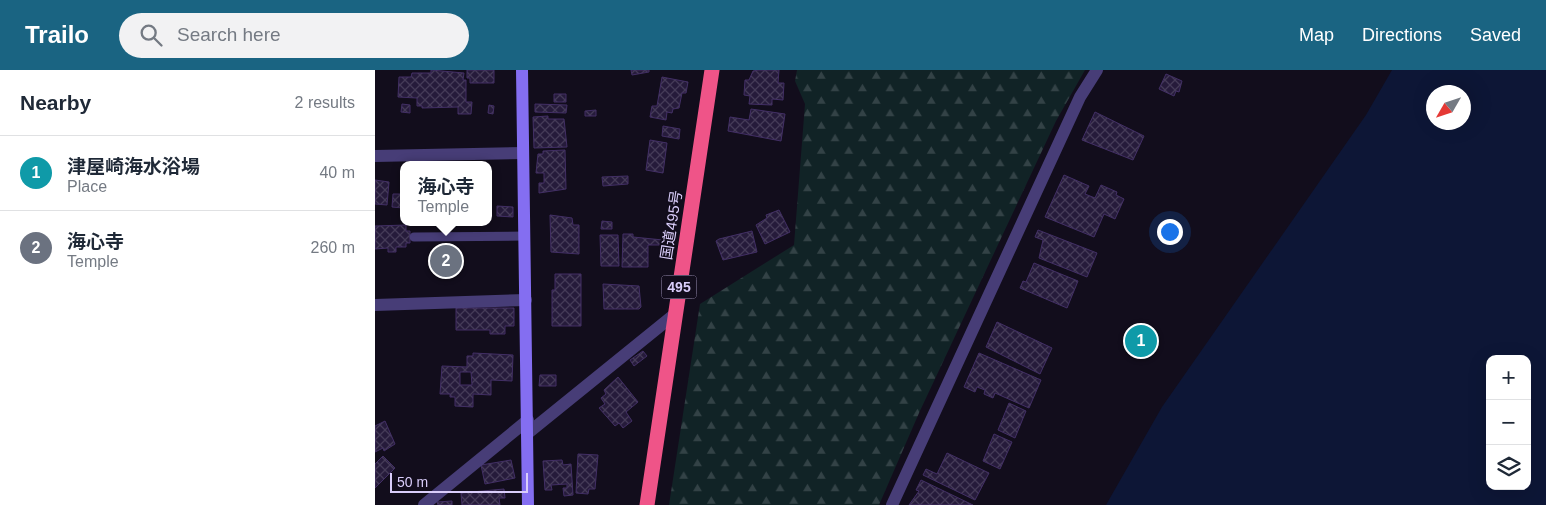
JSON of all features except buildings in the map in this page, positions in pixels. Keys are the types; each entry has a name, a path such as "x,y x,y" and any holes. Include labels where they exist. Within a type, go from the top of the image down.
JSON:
{"highway":[{"name":"国道495号","path":"647,505 712,70"}],"street":[{"path":"522,70 528,505"},
{"path":"892,505 1080,97 1097,70"},
{"path":"375,156 523,153"},
{"path":"375,305 526,300"},
{"path":"528,433 675,314"},
{"path":"424,505 528,420"}],"lane":[{"path":"414,237 525,236"}],"green space":[{"path":"797,70 1085,70 1056,121 919,413 879,505 669,505 700,304 794,245 805,104 795,81"}],"water":[{"path":"1392,70 1546,70 1546,505 1106,505 1162,407 1366,115"}],"place":[{"name":"海心寺","path":"446,261"},
{"name":"津屋崎海水浴場","path":"1141,341"}]}
